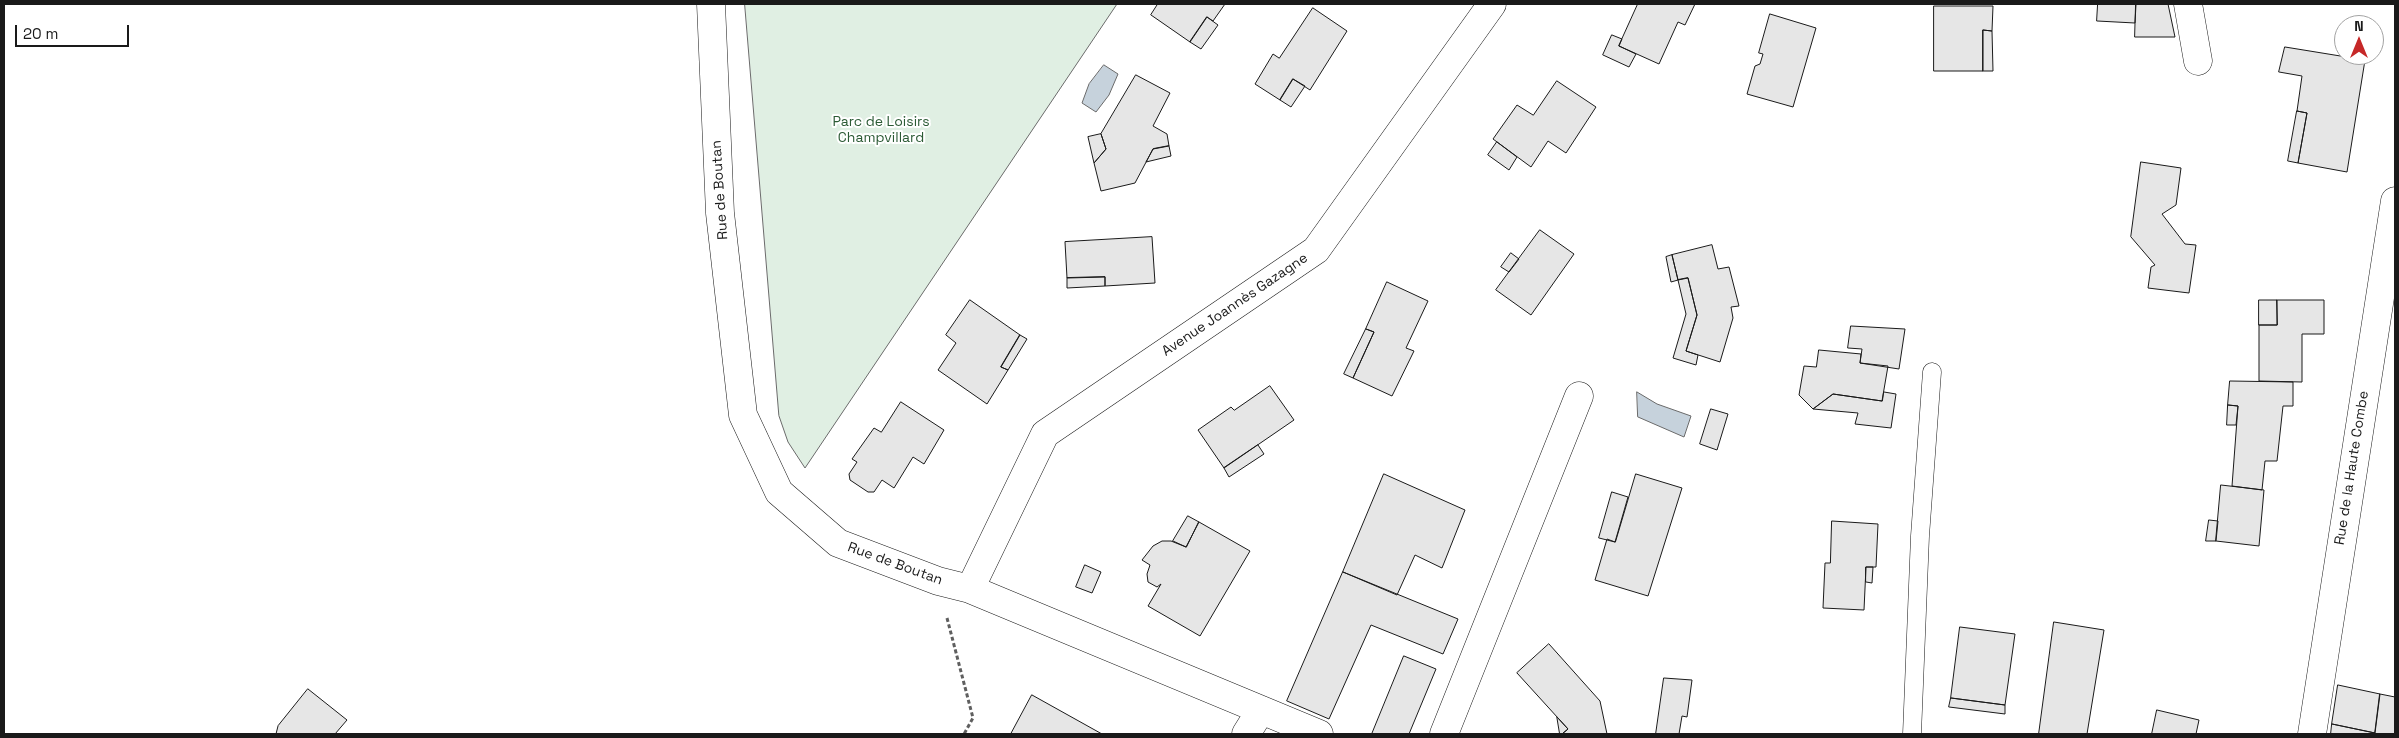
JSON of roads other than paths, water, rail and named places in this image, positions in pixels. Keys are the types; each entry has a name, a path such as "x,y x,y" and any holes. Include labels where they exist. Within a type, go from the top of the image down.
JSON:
{"street":[{"name":"Rue de Boutan","path":"710,4 720,213 743,415 779,492 838,543 938,580 970,589 1263,722 1319,734"},
{"name":"Avenue Joannès Gazagne","path":"970,589 1045,434 1316,250 1492,4"},
{"path":"2188,4 2198,61"},
{"name":"Rue de la Haute Combe","path":"2312,734 2395,201"},
{"path":"1444,734 1579,396"},
{"path":"1246,734 1263,722"}],"lane":[{"path":"1912,734 1920,536 1932,372"}],"park label":[{"name":"Parc de Loisirs Champvillard","path":"881,130"}]}
